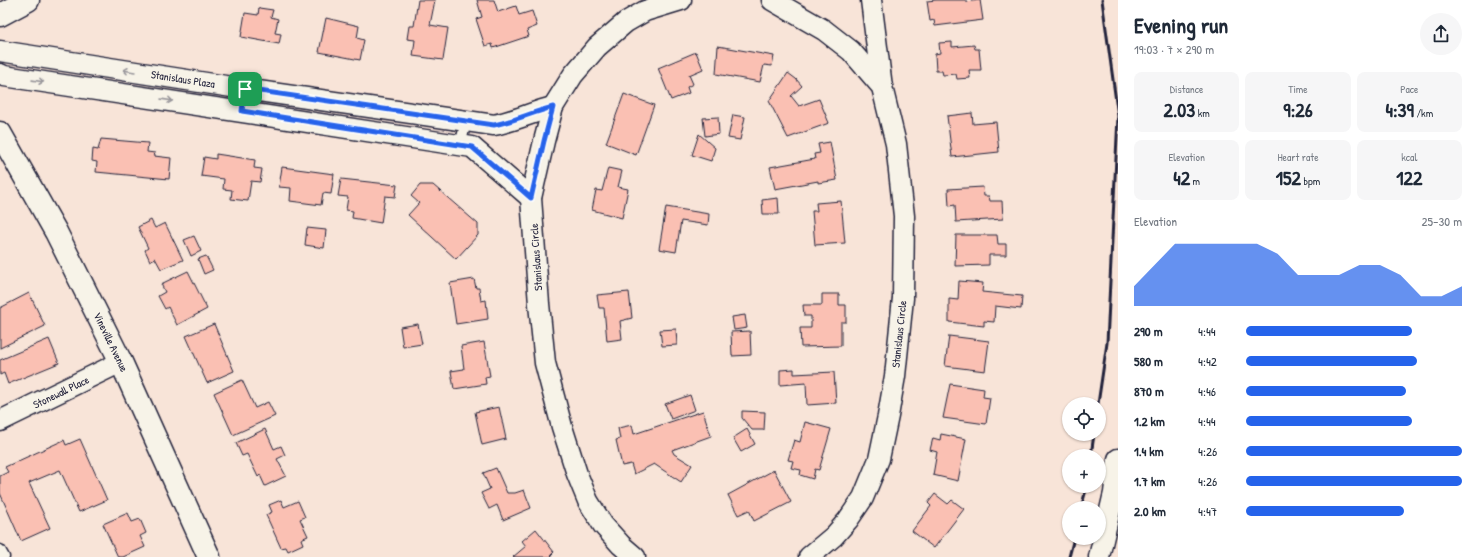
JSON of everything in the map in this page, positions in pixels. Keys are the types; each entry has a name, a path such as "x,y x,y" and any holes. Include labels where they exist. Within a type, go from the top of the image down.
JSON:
{"main road":[{"path":"0,15 28,0"},
{"name":"Vineville Avenue","path":"0,133 56,232 121,362 209,557"}],"street":[{"name":"Stanislaus Circle","path":"635,557 621,545 603,524 588,501 577,474 562,427 545,363 531,198 553,107 574,74 597,46 626,22 645,11 681,0"},
{"name":"Stanislaus Circle","path":"772,0 824,30 851,51 882,87"},
{"name":"Stanislaus Circle","path":"808,557 834,536 848,520 863,498 879,459 895,376 903,298 904,216 896,144 882,87 871,0"},
{"name":"Stanislaus Plaza","path":"0,51 472,147 531,198"},
{"name":"Stanislaus Plaza","path":"0,74 4,76 494,125 506,123 553,107"},
{"name":"Stonewall Place","path":"0,421 121,362"},
{"path":"1099,557 1114,493 1118,466"}],"lane":[{"path":"460,145 466,122"},
{"path":"0,550 4,557"}],"building":[{"path":"418,0 435,0 430,25 448,28 443,60 413,56 415,40 407,39 409,26 414,26"},
{"path":"477,0 494,0 498,12 516,6 519,15 532,11 537,26 527,30 529,36 493,48 492,44 485,46 476,19 482,17"},
{"path":"966,0 966,2 980,0 983,20 935,26 934,20 930,21 927,1"},
{"path":"259,8 273,10 271,17 278,19 275,33 281,34 279,44 241,37 245,13 258,15"},
{"path":"326,18 359,26 357,38 364,40 360,60 319,52"},
{"path":"952,42 952,47 974,45 975,49 979,49 981,70 969,70 970,78 957,79 956,74 943,75 942,71 936,71 935,54 940,53 939,43"},
{"path":"718,46 774,56 772,66 764,65 760,82 716,74"},
{"path":"696,52 703,69 689,75 693,84 687,87 689,93 671,100 658,68"},
{"path":"788,73 802,86 791,96 799,106 819,99 829,123 788,138 769,101"},
{"path":"624,94 654,105 636,155 606,143"},
{"path":"972,113 973,124 996,122 999,152 952,157 947,116"},
{"path":"733,115 745,117 740,140 728,138"},
{"path":"718,117 719,134 705,136 703,118"},
{"path":"699,134 715,148 711,161 692,155"},
{"path":"101,139 148,143 147,152 155,153 154,156 171,158 169,179 96,172 97,162 92,161 93,149 98,150"},
{"path":"830,142 837,180 818,183 818,181 775,189 770,167 815,159 814,154 820,153 818,144"},
{"path":"216,154 255,160 254,168 262,169 260,182 251,181 248,201 231,199 232,190 223,189 224,179 201,176 204,157 216,159"},
{"path":"282,167 334,174 331,194 323,193 321,205 290,201 291,188 279,187"},
{"path":"608,168 622,171 618,187 628,189 622,218 592,210 596,190 602,191"},
{"path":"341,179 397,185 395,197 385,196 381,223 352,218 353,211 346,210 348,197 338,196"},
{"path":"420,185 433,185 478,224 478,235 456,259 408,215 419,203 411,196"},
{"path":"983,187 984,196 989,196 990,201 1002,201 1003,219 956,222 955,205 949,206 948,189"},
{"path":"778,198 779,214 763,214 762,200"},
{"path":"841,201 845,243 815,245 812,211 817,211 816,203"},
{"path":"666,207 709,214 708,225 681,221 676,252 659,249"},
{"path":"151,220 155,228 165,223 183,260 161,269 155,258 150,261 145,250 148,248 138,227"},
{"path":"307,228 326,230 324,248 305,245"},
{"path":"956,235 997,235 998,244 1006,244 1006,255 989,255 989,265 955,266"},
{"path":"194,236 201,251 191,256 184,240"},
{"path":"206,256 213,270 204,274 198,259"},
{"path":"188,271 207,309 177,325 168,307 165,309 158,296 165,292 161,284"},
{"path":"474,279 476,288 479,288 481,301 486,300 488,319 456,324 450,283"},
{"path":"959,281 983,283 982,292 1022,296 1021,309 995,306 994,322 984,321 984,326 949,322 949,299 958,300"},
{"path":"629,292 632,318 620,321 622,339 607,341 604,308 599,308 597,295"},
{"path":"29,293 45,326 0,348 0,308"},
{"path":"822,294 839,294 839,305 846,305 846,322 841,322 841,346 801,347 800,328 811,328 811,316 804,316 803,305 822,305"},
{"path":"745,315 747,328 734,330 732,317"},
{"path":"214,324 234,371 207,383 186,336"},
{"path":"418,324 422,344 403,347 400,327"},
{"path":"676,329 677,345 662,346 660,330"},
{"path":"750,331 751,355 732,356 731,332"},
{"path":"949,336 989,341 985,371 945,366"},
{"path":"49,339 59,363 8,384 4,373 0,375 0,360"},
{"path":"484,342 490,376 485,377 486,384 454,389 451,371 464,369 461,346"},
{"path":"794,369 794,374 834,372 836,403 807,405 806,383 780,385 780,370"},
{"path":"242,380 255,408 268,402 275,416 233,435 214,393"},
{"path":"950,384 984,389 983,397 990,398 986,424 943,418"},
{"path":"690,395 695,410 671,419 665,404"},
{"path":"499,407 506,439 482,445 475,412"},
{"path":"703,411 711,436 672,450 674,454 692,465 681,482 654,464 634,474 631,464 622,466 616,440 620,439 618,428 632,425 634,434"},
{"path":"742,411 765,412 764,430 752,430 742,418"},
{"path":"805,422 831,429 819,470 815,469 813,479 800,475 801,470 791,468 793,461 788,460 794,440 800,442"},
{"path":"265,429 274,449 281,446 285,455 277,459 286,476 265,486 260,475 258,477 247,454 242,456 236,443"},
{"path":"747,429 755,444 741,452 733,438"},
{"path":"941,434 966,439 958,481 933,475 937,452 930,450 933,438 940,440"},
{"path":"80,439 107,500 79,512 60,470 29,483 50,528 21,541 0,493 0,476 8,472 5,467 64,440 66,445"},
{"path":"496,468 507,493 515,493 524,490 531,508 503,520 497,505 489,509 481,493 490,489 483,473"},
{"path":"774,470 791,502 754,521 749,510 738,515 728,495"},
{"path":"935,494 948,504 952,500 964,509 934,548 912,531 931,506 928,503"},
{"path":"281,500 284,507 298,501 305,517 300,519 308,536 301,539 303,544 288,551 286,547 281,548 266,515 272,512 269,505"},
{"path":"128,513 132,522 140,519 146,533 140,536 145,547 123,557 118,557 103,524"},
{"path":"536,529 554,552 551,555 553,557 513,557 526,546 522,541"}],"railway":[{"path":"1099,397 1107,343 1118,116 1102,0"},
{"path":"1092,449 1093,441"},
{"path":"1083,501 1085,493"},
{"path":"1069,557 1072,545"}],"route":[{"path":"245,89 380,110 494,125 506,123 553,107 531,198 472,147 242,111 245,89"}]}
